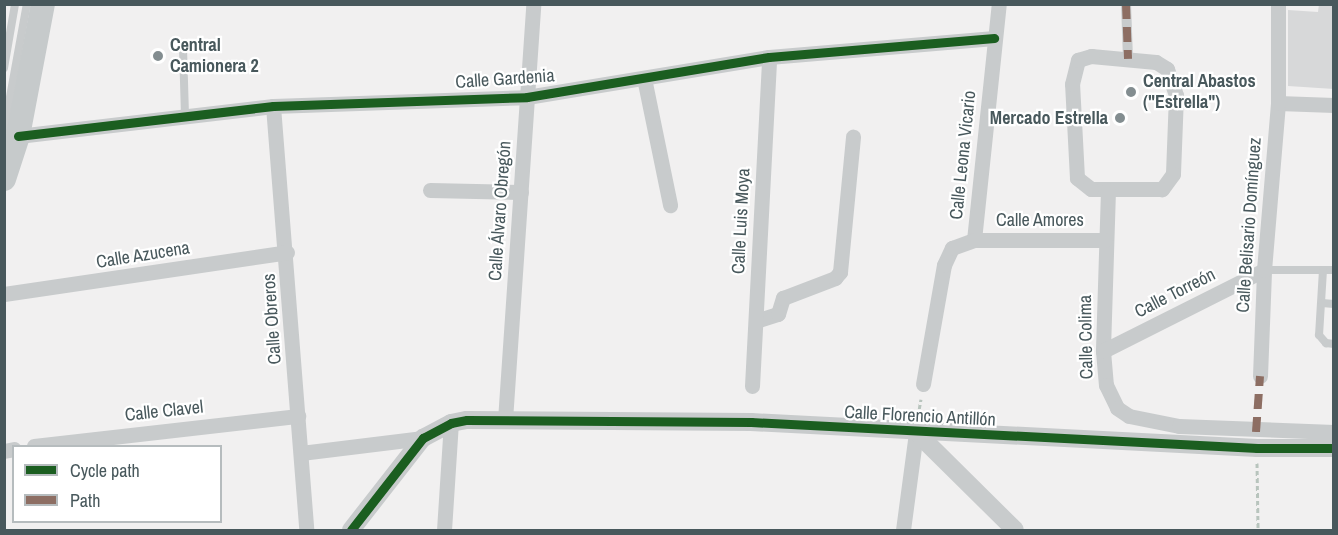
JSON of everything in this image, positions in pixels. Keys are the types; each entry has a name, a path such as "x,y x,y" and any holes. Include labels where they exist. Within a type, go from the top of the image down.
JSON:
{"main road":[{"path":"4,179 11,133 43,4"}],"street":[{"name":"Calle Álvaro Obregón","path":"505,420 533,4"},
{"name":"Calle Leona Vicario","path":"923,384 947,255 957,245 974,240 999,4"},
{"path":"1126,4 1128,59"},
{"name":"Calle Belisario Domínguez","path":"1260,376 1264,270 1278,103 1278,4"},
{"name":"Calle Gardenia","path":"11,133 273,106 527,97 769,57 994,38"},
{"name":"Calle Luis Moya","path":"752,386 769,57"},
{"path":"1084,57 1128,59 1161,64 1172,78 1176,95 1173,174 1161,189 1108,190 1084,187 1077,178 1074,73 1078,60 1084,57"},
{"path":"644,78 670,205"},
{"path":"1278,103 1334,105"},
{"name":"Calle Obreros","path":"273,106 287,252 306,531"},
{"path":"756,321 778,314 783,298 835,278 840,272 853,137"},
{"path":"430,189 521,192"},
{"name":"Calle Colima","path":"1108,190 1103,351 1110,397 1129,416 1257,440"},
{"name":"Calle Amores","path":"974,240 1105,240"},
{"name":"Calle Azucena","path":"4,294 287,252"},
{"name":"Calle Torreón","path":"1103,351 1264,270"},
{"name":"Calle Clavel","path":"51,445 298,416"},
{"name":"Calle Florencio Antillón","path":"451,423 505,420 751,422 916,432 1257,440 1334,448"},
{"path":"301,453 423,438 451,423"},
{"path":"444,531 451,423"},
{"path":"903,531 916,432"},
{"path":"916,432 1015,531"},
{"name":"Calle Florencio Antillón","path":"1257,440 1334,432"},
{"path":"351,531 423,438"}],"lane":[{"path":"4,68 15,4"},
{"path":"11,133 27,4"},
{"path":"183,48 185,116"},
{"path":"1264,270 1334,270"},
{"path":"1323,270 1319,335 1326,343 1334,344"},
{"path":"1322,303 1334,304"}],"path":[{"path":"916,432 923,384"},
{"path":"1257,440 1258,531"}],"building":[{"path":"1319,4 1334,4 1334,89 1288,86 1288,10 1318,12"}],"marked path":[{"path":"1126,4 1128,59"},
{"path":"1256,432 1260,376"}],"cycle path":[{"path":"18,136 273,106 527,97 769,57 994,38"},
{"path":"351,530 423,438 451,423 467,420 751,422 1257,448 1334,448"}],"place":[{"name":"Central Camionera 2","path":"158,56"},
{"name":"Central Abastos (\"Estrella\")","path":"1131,92"},
{"name":"Mercado Estrella","path":"1120,118"}]}
